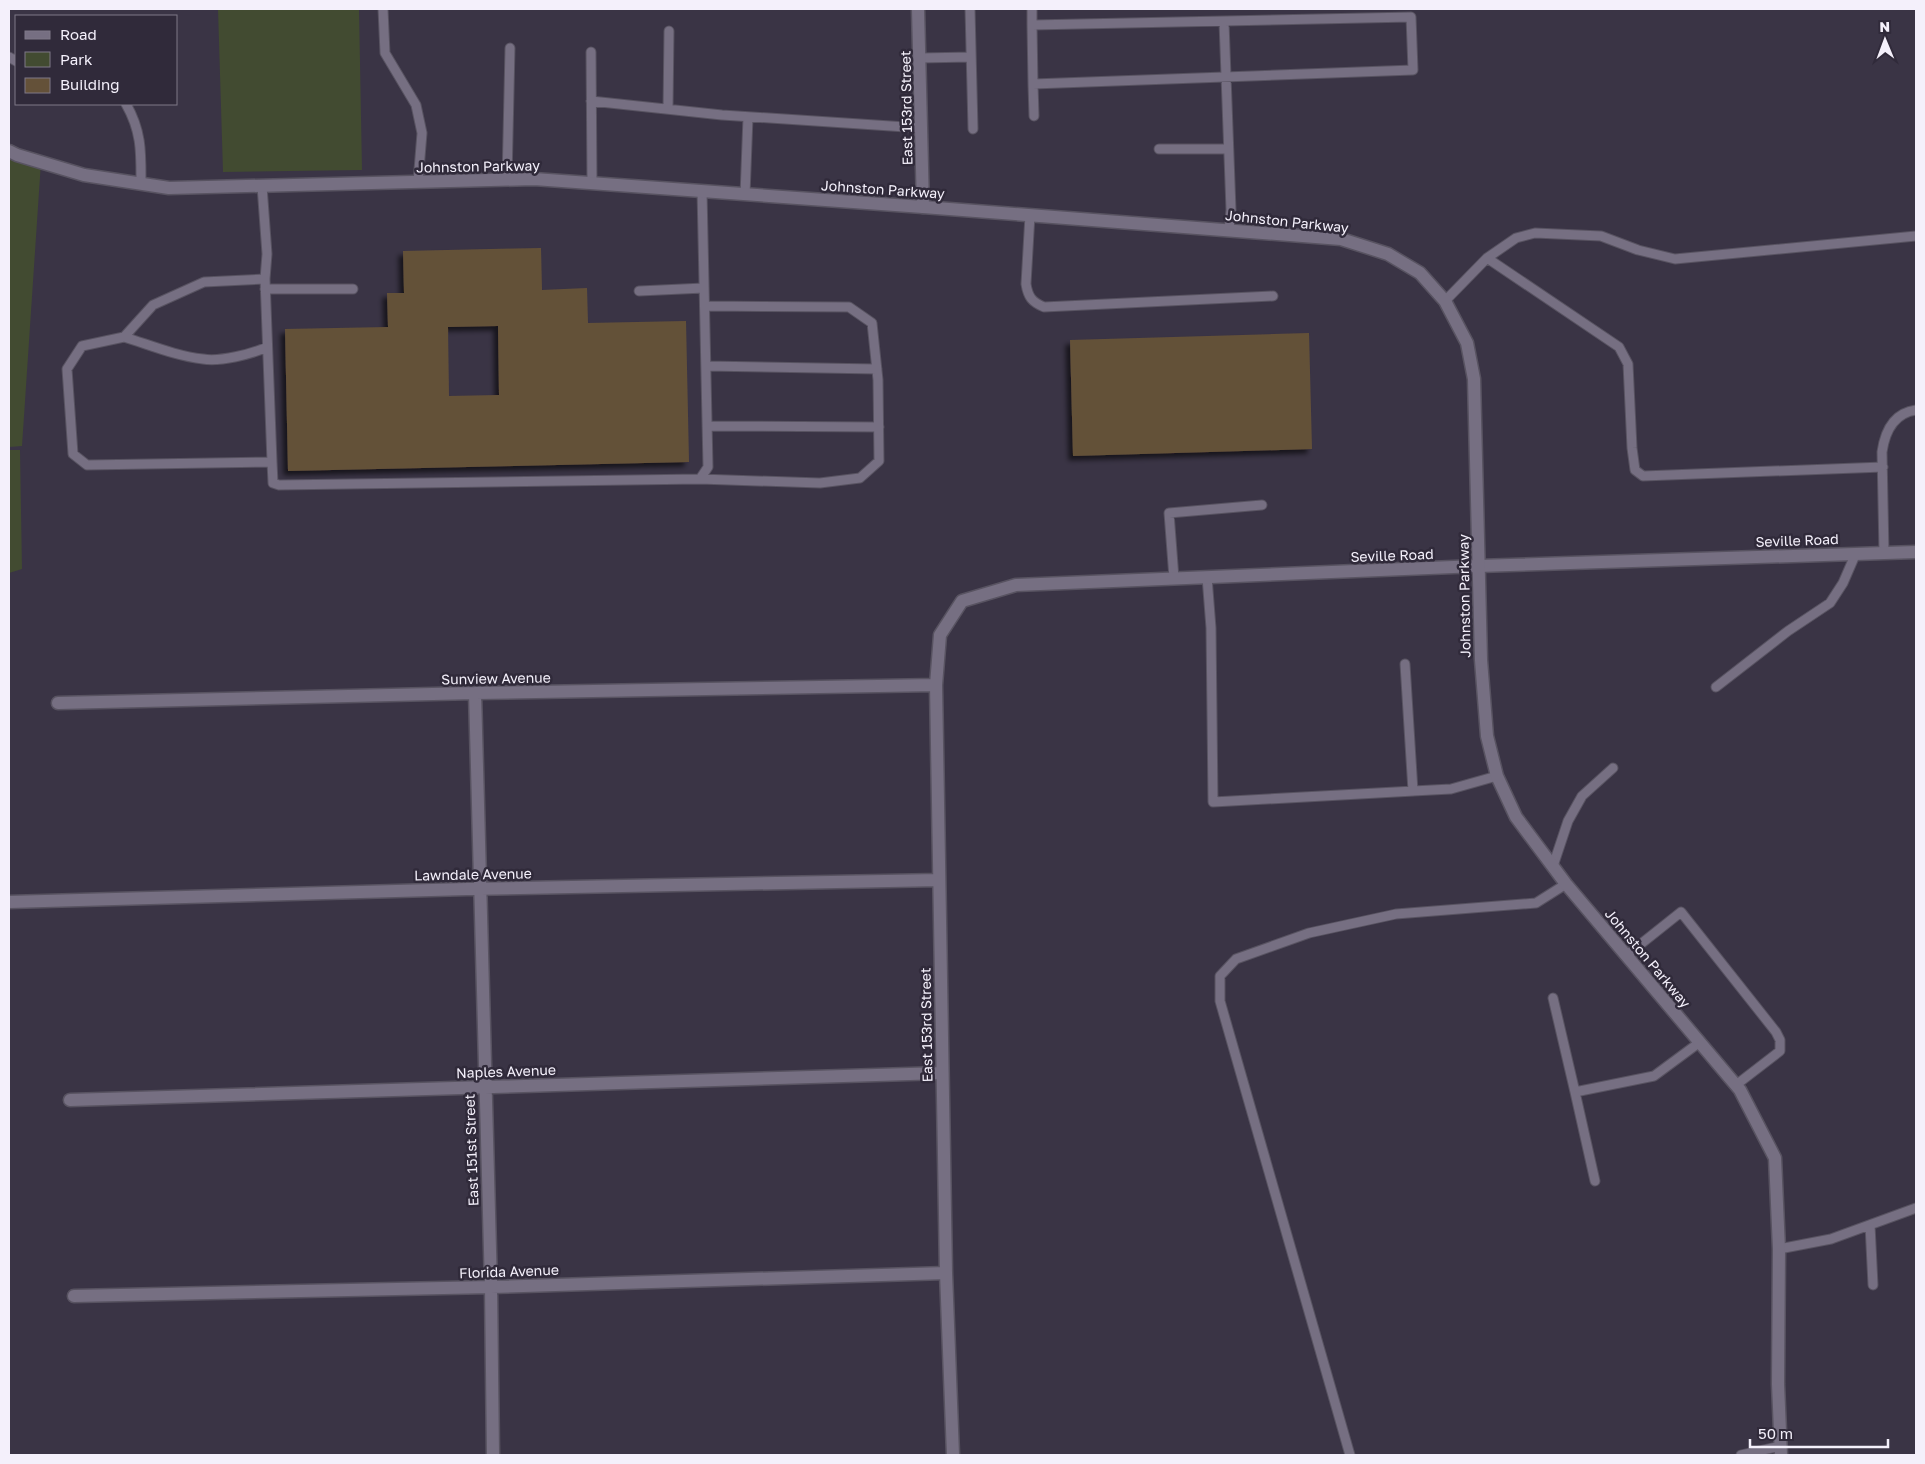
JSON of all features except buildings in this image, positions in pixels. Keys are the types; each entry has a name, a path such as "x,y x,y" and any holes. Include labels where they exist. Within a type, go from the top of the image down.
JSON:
{"street":[{"name":"East 153rd Street","path":"918,9 923,207"},
{"name":"Johnston Parkway","path":"9,151 84,175 169,188 534,179 1341,239 1388,254 1420,273 1444,301 1467,343 1474,379 1481,660 1487,736 1497,776 1516,817 1566,884 1736,1085 1775,1158 1780,1248 1778,1384 1781,1451"},
{"name":"Seville Road","path":"962,601 1016,585 1478,566 1916,552"},
{"name":"East 153rd Street","path":"953,1455 946,1273 936,685 940,635 962,601"},
{"name":"Sunview Avenue","path":"58,703 936,685"},
{"name":"East 151st Street","path":"475,693 484,1087 491,1287 493,1455"},
{"name":"Lawndale Avenue","path":"9,902 480,889 939,880"},
{"name":"Naples Avenue","path":"70,1100 942,1073"},
{"name":"Florida Avenue","path":"74,1296 491,1287 946,1273"}],"lane":[{"path":"383,9 385,53 416,105 422,133 418,182"},
{"path":"970,9 973,129"},
{"path":"1032,9 1034,116"},
{"path":"1032,25 1411,17 1413,70 1033,84"},
{"path":"1224,22 1231,210 1229,230"},
{"path":"668,109 669,31"},
{"path":"507,180 510,48"},
{"path":"591,52 592,183"},
{"path":"920,58 971,57"},
{"path":"591,101 748,117 921,128"},
{"path":"127,105 136,120 141,146 141,184"},
{"path":"745,195 748,117"},
{"path":"1159,149 1228,149"},
{"path":"262,186 267,254 265,289 273,483 279,485 700,479 820,483 860,478 879,460 877,369 872,323 849,307 705,306"},
{"path":"700,479 708,466 702,191"},
{"path":"1030,215 1026,284 1028,295 1034,304 1044,307 1273,296"},
{"path":"1444,301 1488,258 1516,238 1535,233 1601,236 1638,250 1675,259 1916,236"},
{"path":"1488,258 1619,347 1628,364 1632,448 1635,470 1642,476 1883,467"},
{"path":"265,279 204,282 153,306 124,336 82,346 66,369 73,454 87,465 272,462"},
{"path":"639,291 704,288"},
{"path":"265,289 353,289"},
{"path":"124,336 155,347 204,360 252,354 267,348"},
{"path":"706,366 877,369"},
{"path":"1884,553 1884,436 1891,424 1906,411 1916,410"},
{"path":"707,426 879,427"},
{"path":"1174,578 1169,513 1262,505"},
{"path":"1716,687 1788,631 1830,603 1844,583 1856,554"},
{"path":"1207,577 1211,628 1213,802 1451,789 1497,776"},
{"path":"1405,664 1414,791"},
{"path":"1553,866 1568,822 1582,796 1613,768"},
{"path":"1350,1455 1220,1001 1220,976 1236,959 1309,933 1396,914 1536,903 1566,884"},
{"path":"1626,956 1681,912 1776,1032 1780,1040 1780,1051 1736,1085"},
{"path":"1552,998 1595,1181"},
{"path":"1575,1092 1654,1076 1700,1042"},
{"path":"1780,1248 1831,1239 1916,1208"},
{"path":"1870,1225 1873,1285"},
{"path":"1740,1455 1781,1451"}],"green space":[{"path":"218,9 359,9 362,170 223,172"},
{"path":"9,151 41,162 22,446 9,447"},
{"path":"9,450 20,450 22,569 9,573"}]}
